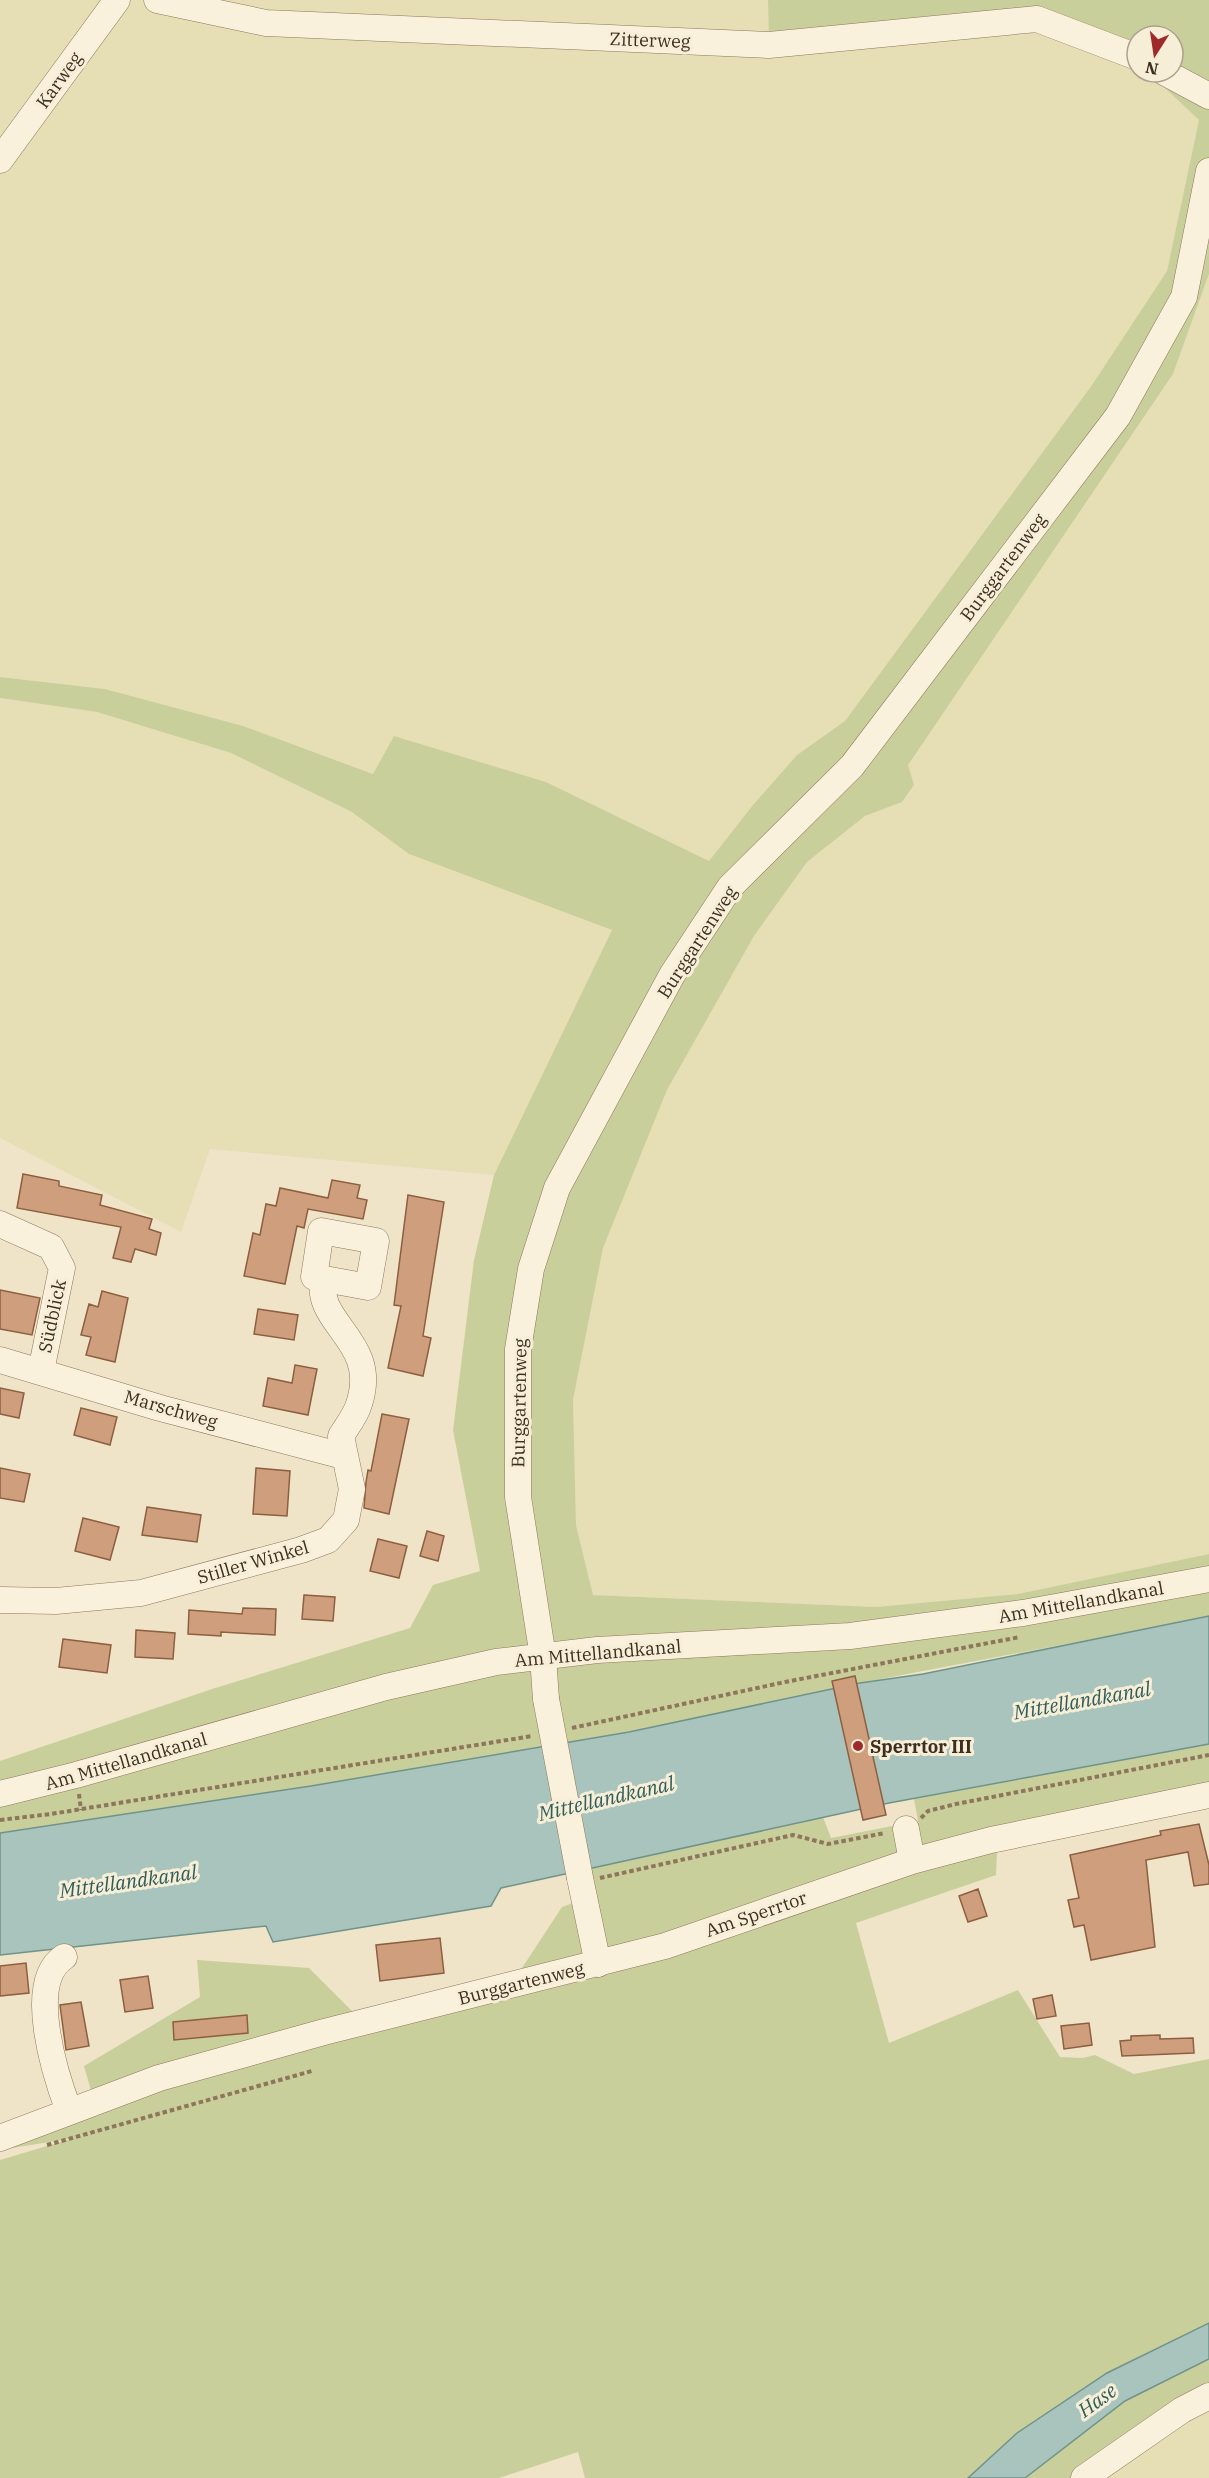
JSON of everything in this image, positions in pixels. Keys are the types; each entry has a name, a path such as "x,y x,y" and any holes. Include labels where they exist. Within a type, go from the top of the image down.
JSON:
{"street":[{"name":"Karweg","path":"0,160 117,0"},
{"name":"Zitterweg","path":"157,0 266,23 769,45 1037,19 1125,52"},
{"path":"1185,83 1209,96"},
{"name":"Burggartenweg","path":"0,2138 69,2111 204,2064 598,1964 589,1878 546,1700 543,1657 518,1497 518,1349 531,1269 557,1188 672,975 730,887 852,766 1118,416 1184,297 1209,171"},
{"name":"Südblick","path":"0,1224 51,1247 62,1268 41,1371"},
{"name":"Stiller Winkel","path":"0,1600 56,1600 141,1593 301,1550 328,1540 345,1520 352,1489 343,1456 341,1436 359,1404 363,1374 356,1346 327,1306 321,1291 323,1279"},
{"name":"Marschweg","path":"0,1360 160,1408 343,1456"},
{"name":"Am Mittellandkanal","path":"0,1794 76,1775 386,1687 496,1662 597,1650 849,1636 1023,1613 1209,1579"},
{"name":"Am Sperrtor","path":"598,1964 665,1946 912,1861 991,1840 1209,1795"},
{"path":"906,1829 912,1861"},
{"path":"64,1958 56,1962 44,1993 51,2051 57,2079 69,2111"},
{"path":"1084,2478 1182,2410 1209,2396"}],"path":[{"path":"563,1730 785,1682 1028,1636"},
{"path":"0,1820 51,1815 540,1735"},
{"path":"589,1878 793,1835 828,1844 906,1829 928,1811 956,1804 1209,1755"},
{"path":"46,2146 312,2071"}],"shaded area":[{"path":"0,0 157,0 211,12 220,0 768,0 769,45 1037,19 1125,56 1125,84 1161,84 1199,120 1167,271 1092,385 845,721 797,755 753,805 709,861 546,782 394,736 373,774 243,726 105,689 0,677"},
{"path":"1209,274 1209,1554 1018,1594 876,1607 593,1595 576,1525 573,1400 603,1248 667,1090 754,936 807,862 865,816 902,802 914,785 907,765 1173,374"},
{"path":"0,698 97,712 231,753 352,812 409,854 612,930 494,1175 210,1149 181,1232 0,1138"},
{"path":"1209,2396 1209,2478 1084,2478"}],"green space":[{"path":"768,0 1209,0 1209,274 1173,374 908,765 914,785 902,802 865,816 807,862 754,936 667,1090 603,1248 573,1400 576,1525 593,1595 876,1607 1018,1594 1209,1554 1209,1617 860,1683 629,1732 311,1786 0,1833 0,1761 212,1689 410,1628 433,1585 480,1571 453,1430 474,1260 494,1175 612,930 409,854 352,812 231,753 97,712 0,698 0,677 105,689 243,726 373,774 394,736 546,782 709,861 753,805 797,755 845,721 1092,385 1167,271 1199,120 1161,84 1185,84 1185,24 1125,24 1125,56 1037,19 769,45"},
{"path":"1209,1744 1209,1787 998,1830 996,1875 856,1923 889,2043 1018,1990 1060,2057 1083,2058 1095,2055 1134,2074 1209,2059 1209,2323 1107,2373 1017,2433 968,2478 585,2478 578,2452 499,2478 0,2478 0,2160 74,2138 0,2150 92,2094 84,2066 200,1997 197,1960 309,1968 356,2015 369,2034 520,1993 518,1974 562,1907 590,1897 584,1870 823,1817 831,1838 918,1821 914,1799"},
{"path":"1209,2359 1209,2396 1084,2478 1025,2478 1125,2401"}],"water":[{"name":"Mittellandkanal","path":"1209,1616 1209,1744 889,1803 501,1888 491,1906 273,1942 266,1926 0,1955 0,1833 311,1786 629,1732 860,1683 923,1674"},
{"name":"Hase","path":"1209,2323 1209,2359 1125,2401 1025,2478 968,2478 1017,2433 1107,2373"}],"building":[{"path":"23,1174 59,1181 59,1186 102,1195 100,1205 152,1219 149,1229 161,1233 156,1255 135,1249 131,1262 113,1258 121,1227 17,1208"},
{"path":"332,1180 360,1185 357,1198 367,1200 363,1219 308,1209 304,1228 297,1226 285,1284 244,1276 253,1233 260,1235 266,1204 276,1206 280,1188 328,1198"},
{"path":"408,1195 444,1202 423,1336 431,1338 423,1376 388,1368 401,1306 394,1305"},
{"path":"0,1290 40,1298 32,1335 0,1329"},
{"path":"102,1291 128,1298 115,1362 86,1355 91,1337 81,1335 89,1304 98,1307"},
{"path":"258,1309 298,1315 294,1340 254,1334"},
{"path":"295,1365 317,1369 308,1415 263,1406 268,1378 292,1383"},
{"path":"0,1388 24,1393 19,1418 0,1414"},
{"path":"81,1408 117,1417 110,1445 74,1435"},
{"path":"382,1414 409,1419 389,1514 364,1508 368,1470 371,1471"},
{"path":"0,1468 30,1474 24,1502 0,1498"},
{"path":"256,1468 290,1471 287,1516 253,1514"},
{"path":"147,1507 201,1515 197,1542 142,1535"},
{"path":"83,1518 119,1527 110,1560 75,1551"},
{"path":"427,1531 444,1536 438,1561 420,1556"},
{"path":"378,1539 407,1546 399,1578 370,1571"},
{"path":"304,1595 335,1597 333,1621 302,1619"},
{"path":"243,1608 276,1609 275,1635 221,1632 221,1636 188,1634 189,1610 242,1614"},
{"path":"136,1630 175,1633 173,1659 135,1657"},
{"path":"63,1639 111,1645 107,1673 59,1667"},
{"name":"Sperrtor III","path":"855,1676 886,1815 863,1820 832,1681"},
{"path":"1199,1824 1209,1865 1209,1884 1194,1886 1188,1852 1146,1860 1155,1947 1091,1960 1084,1925 1074,1927 1068,1900 1079,1898 1070,1855 1161,1835 1160,1831"},
{"path":"978,1889 987,1916 968,1922 959,1896"},
{"path":"440,1938 444,1973 380,1981 376,1945"},
{"path":"26,1963 29,1993 0,1996 0,1966"},
{"path":"148,1976 153,2008 125,2012 120,1980"},
{"path":"1052,1995 1056,2016 1037,2019 1033,1999"},
{"path":"81,2002 89,2046 66,2050 60,2005"},
{"path":"247,2015 248,2033 174,2040 173,2022"},
{"path":"1089,2023 1092,2045 1064,2049 1061,2026"},
{"path":"1160,2035 1160,2039 1193,2038 1194,2053 1122,2056 1120,2041 1131,2040 1131,2036"}],"place":[{"name":"Sperrtor III","path":"858,1746"}]}
